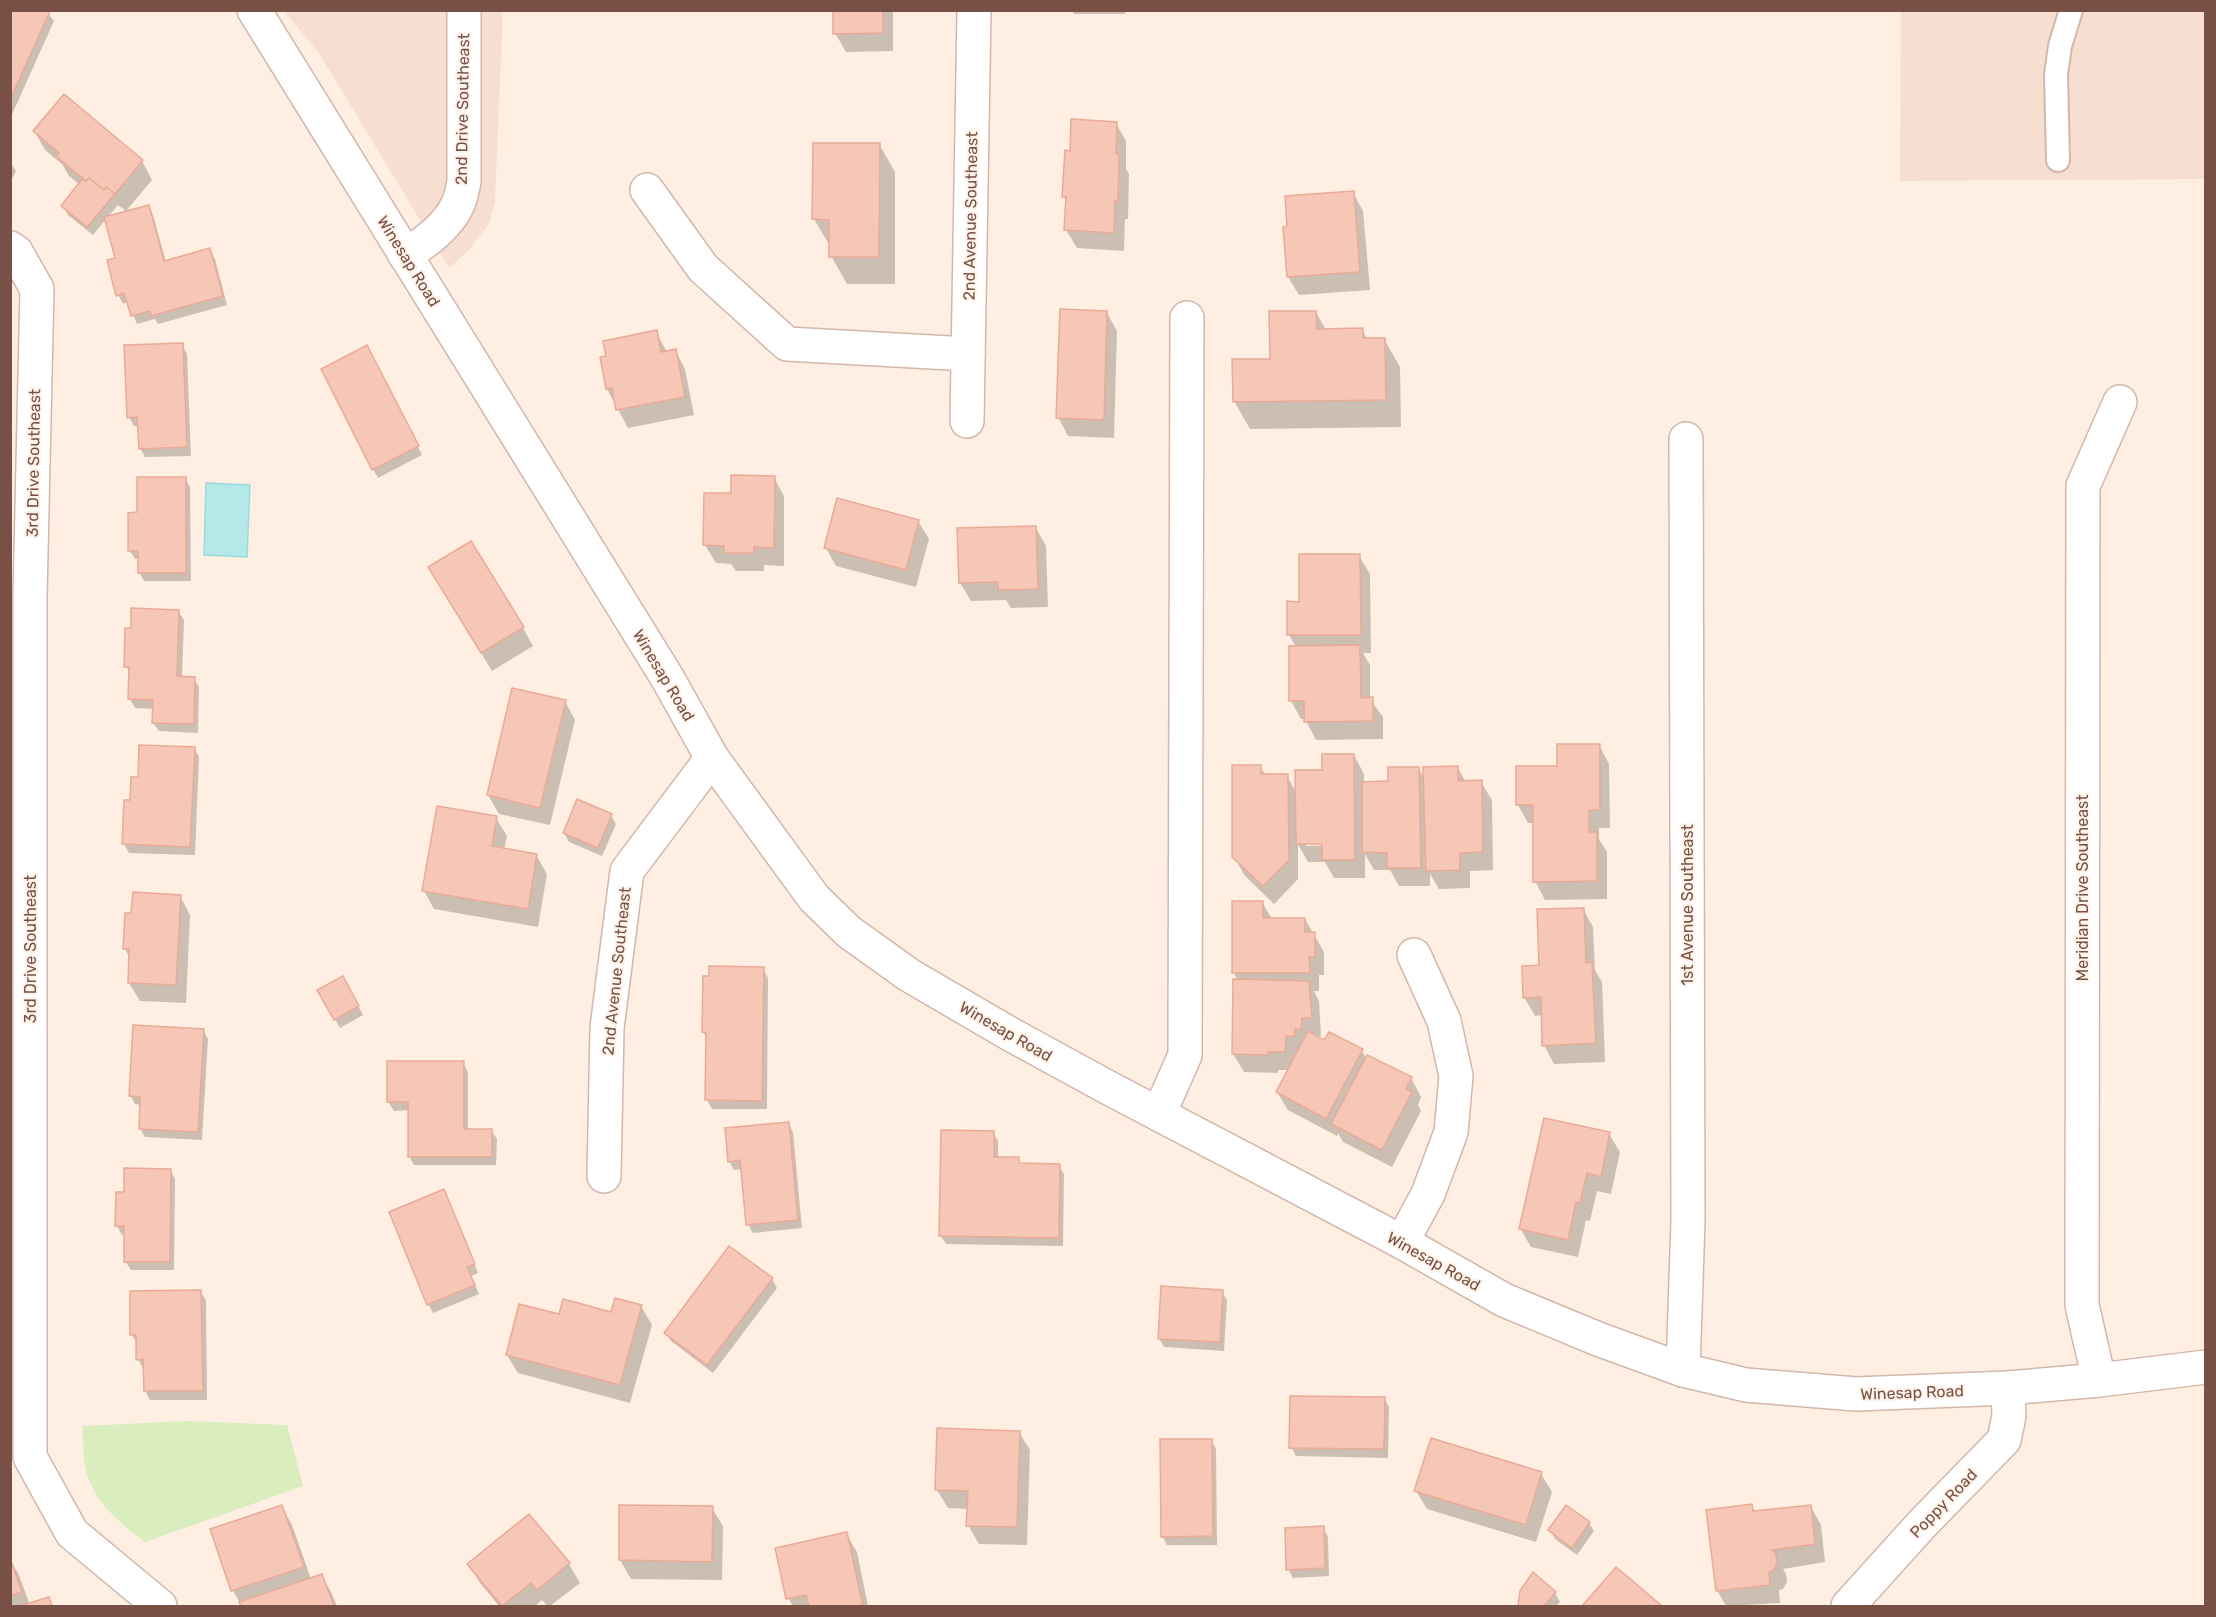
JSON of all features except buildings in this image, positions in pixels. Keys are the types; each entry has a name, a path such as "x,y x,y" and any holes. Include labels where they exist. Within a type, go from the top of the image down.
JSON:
{"street":[{"name":"Winesap Road","path":"254,10 668,679 712,759 814,898 849,932 909,975 1020,1039 1402,1242 1504,1300 1598,1340 1683,1370 1746,1385 1856,1394 2008,1388 2205,1367"},
{"name":"2nd Drive Southeast","path":"405,255 425,243 442,227 458,206 464,182 464,10"},
{"name":"2nd Avenue Southeast","path":"967,421 974,10"},
{"path":"648,190 703,268 787,345 968,354"},
{"name":"3rd Drive Southeast","path":"10,248 16,252 37,289 20,597 20,1120 30,1457 72,1533 160,1606"},
{"path":"1159,1114 1185,1054 1187,318"},
{"name":"Meridian Drive Southeast","path":"2099,1380 2082,1305 2083,486 2120,402"},
{"name":"1st Avenue Southeast","path":"1683,1370 1688,1221 1686,439"},
{"name":"2nd Avenue Southeast","path":"604,1176 608,1028 627,871 712,759"},
{"path":"1402,1242 1428,1194 1451,1132 1456,1076 1444,1021 1414,955"},
{"name":"Poppy Road","path":"1848,1606 1923,1523 2004,1440 2009,1416 2008,1388"}],"lane":[{"path":"2058,160 2056,75 2060,46 2071,10"}],"shaded area":[{"path":"284,11 503,11 495,201 489,224 467,252 449,268 319,53"},
{"path":"1901,11 2205,11 2205,179 1900,181"}],"green space":[{"path":"187,1421 287,1425 303,1486 145,1542 118,1520 96,1495 85,1469 82,1426"}],"water":[{"path":"206,483 250,485 247,557 204,555"}]}
